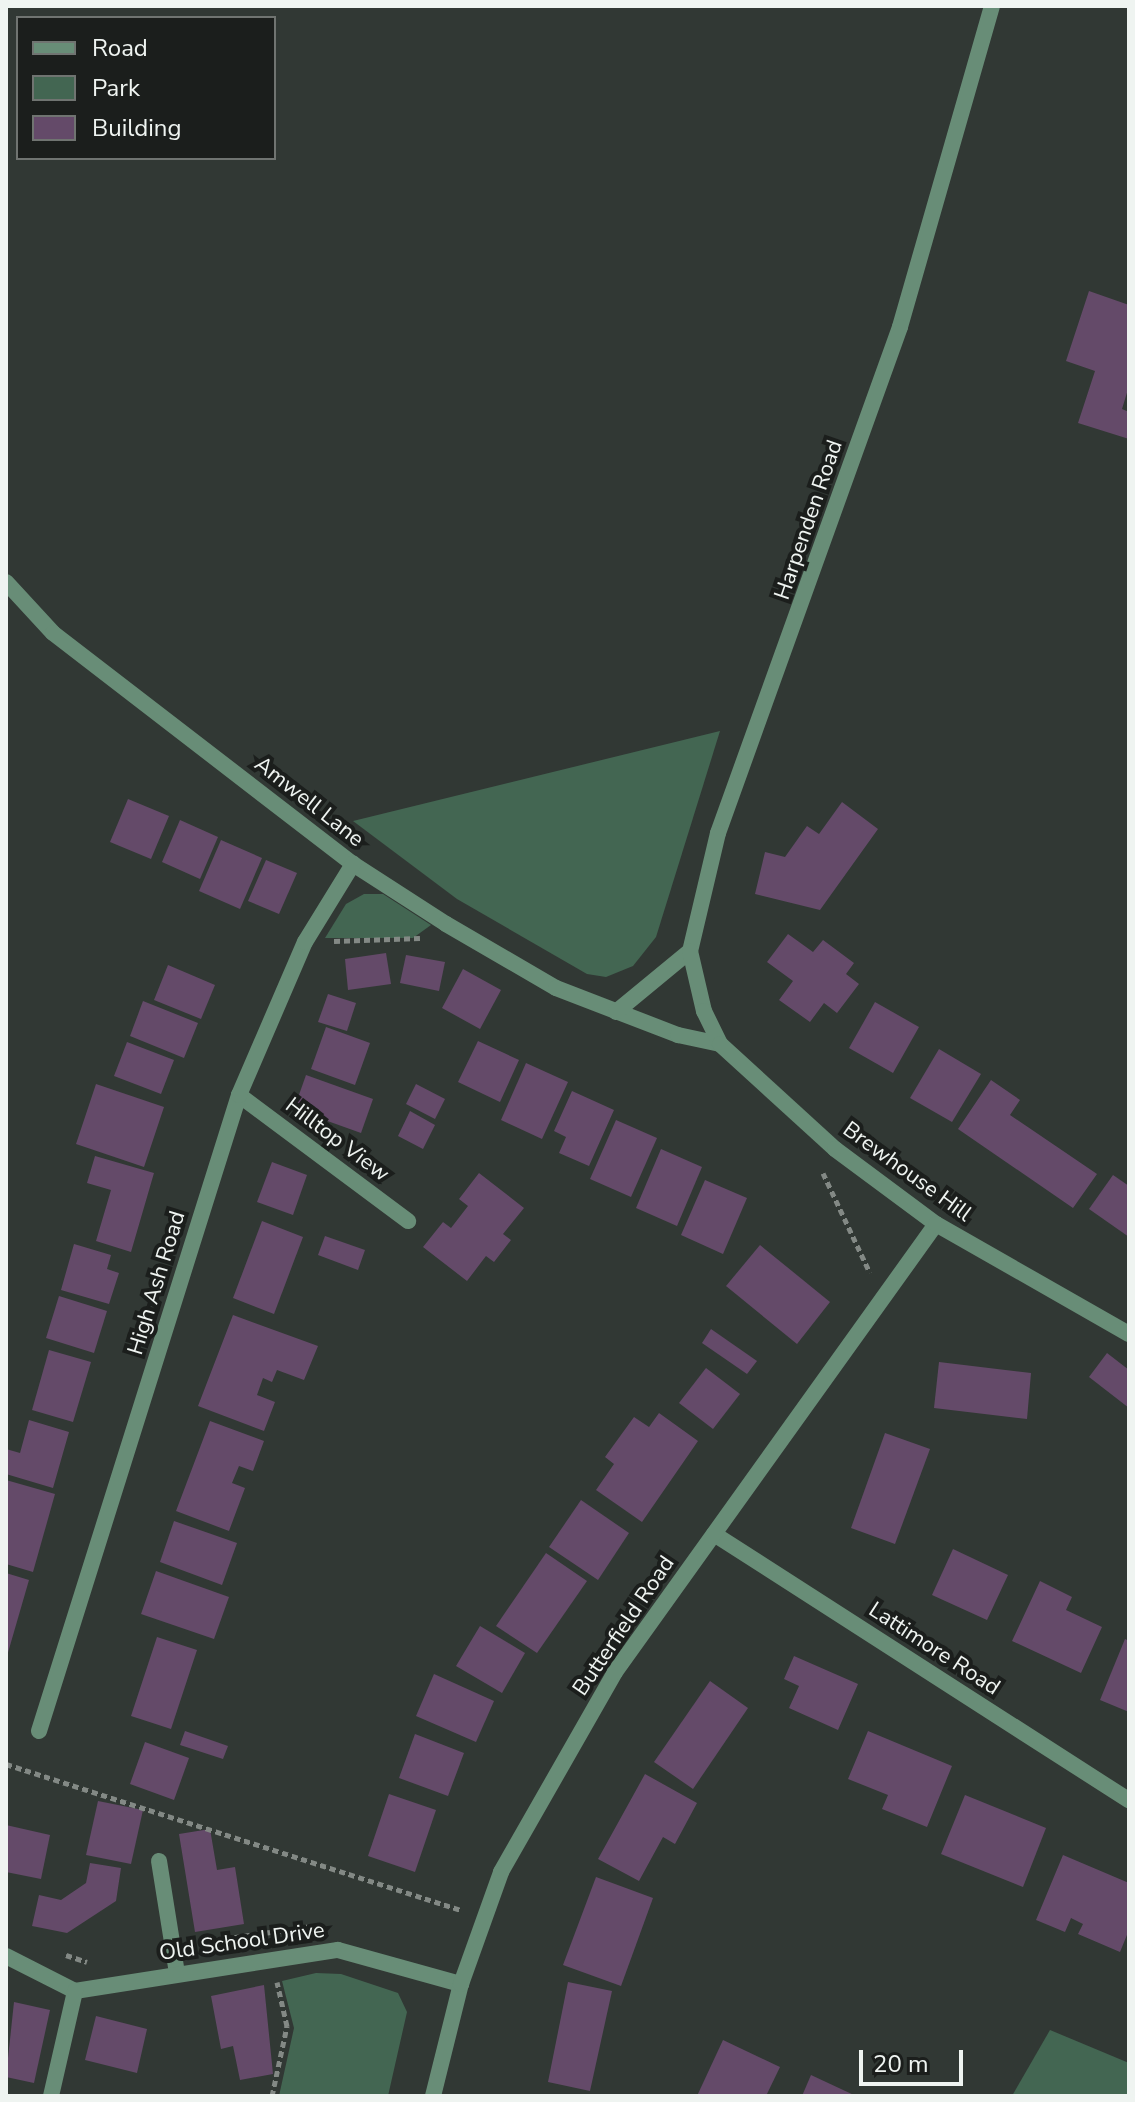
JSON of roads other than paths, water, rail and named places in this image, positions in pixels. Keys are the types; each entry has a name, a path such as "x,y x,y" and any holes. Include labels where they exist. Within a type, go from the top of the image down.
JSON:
{"street":[{"name":"Harpenden Road","path":"720,1044 704,1011 690,951 718,833 900,327 992,6"},
{"name":"Amwell Lane","path":"6,582 53,633 353,864 446,924 556,988 616,1012 720,1044"},
{"name":"High Ash Road","path":"39,1731 239,1095 305,942 353,864"},
{"path":"616,1012 690,951"},
{"name":"Brewhouse Hill","path":"720,1044 835,1149 936,1224 1129,1334"},
{"name":"Hilltop View","path":"239,1095 408,1221"},
{"name":"Butterfield Road","path":"433,2096 461,1984 501,1872 615,1672 936,1224"},
{"name":"Lattimore Road","path":"714,1534 1129,1800"},
{"path":"159,1861 177,1974"},
{"name":"Old School Drive","path":"75,1991 338,1950 461,1984"},
{"path":"6,1956 75,1991 51,2096"}]}
